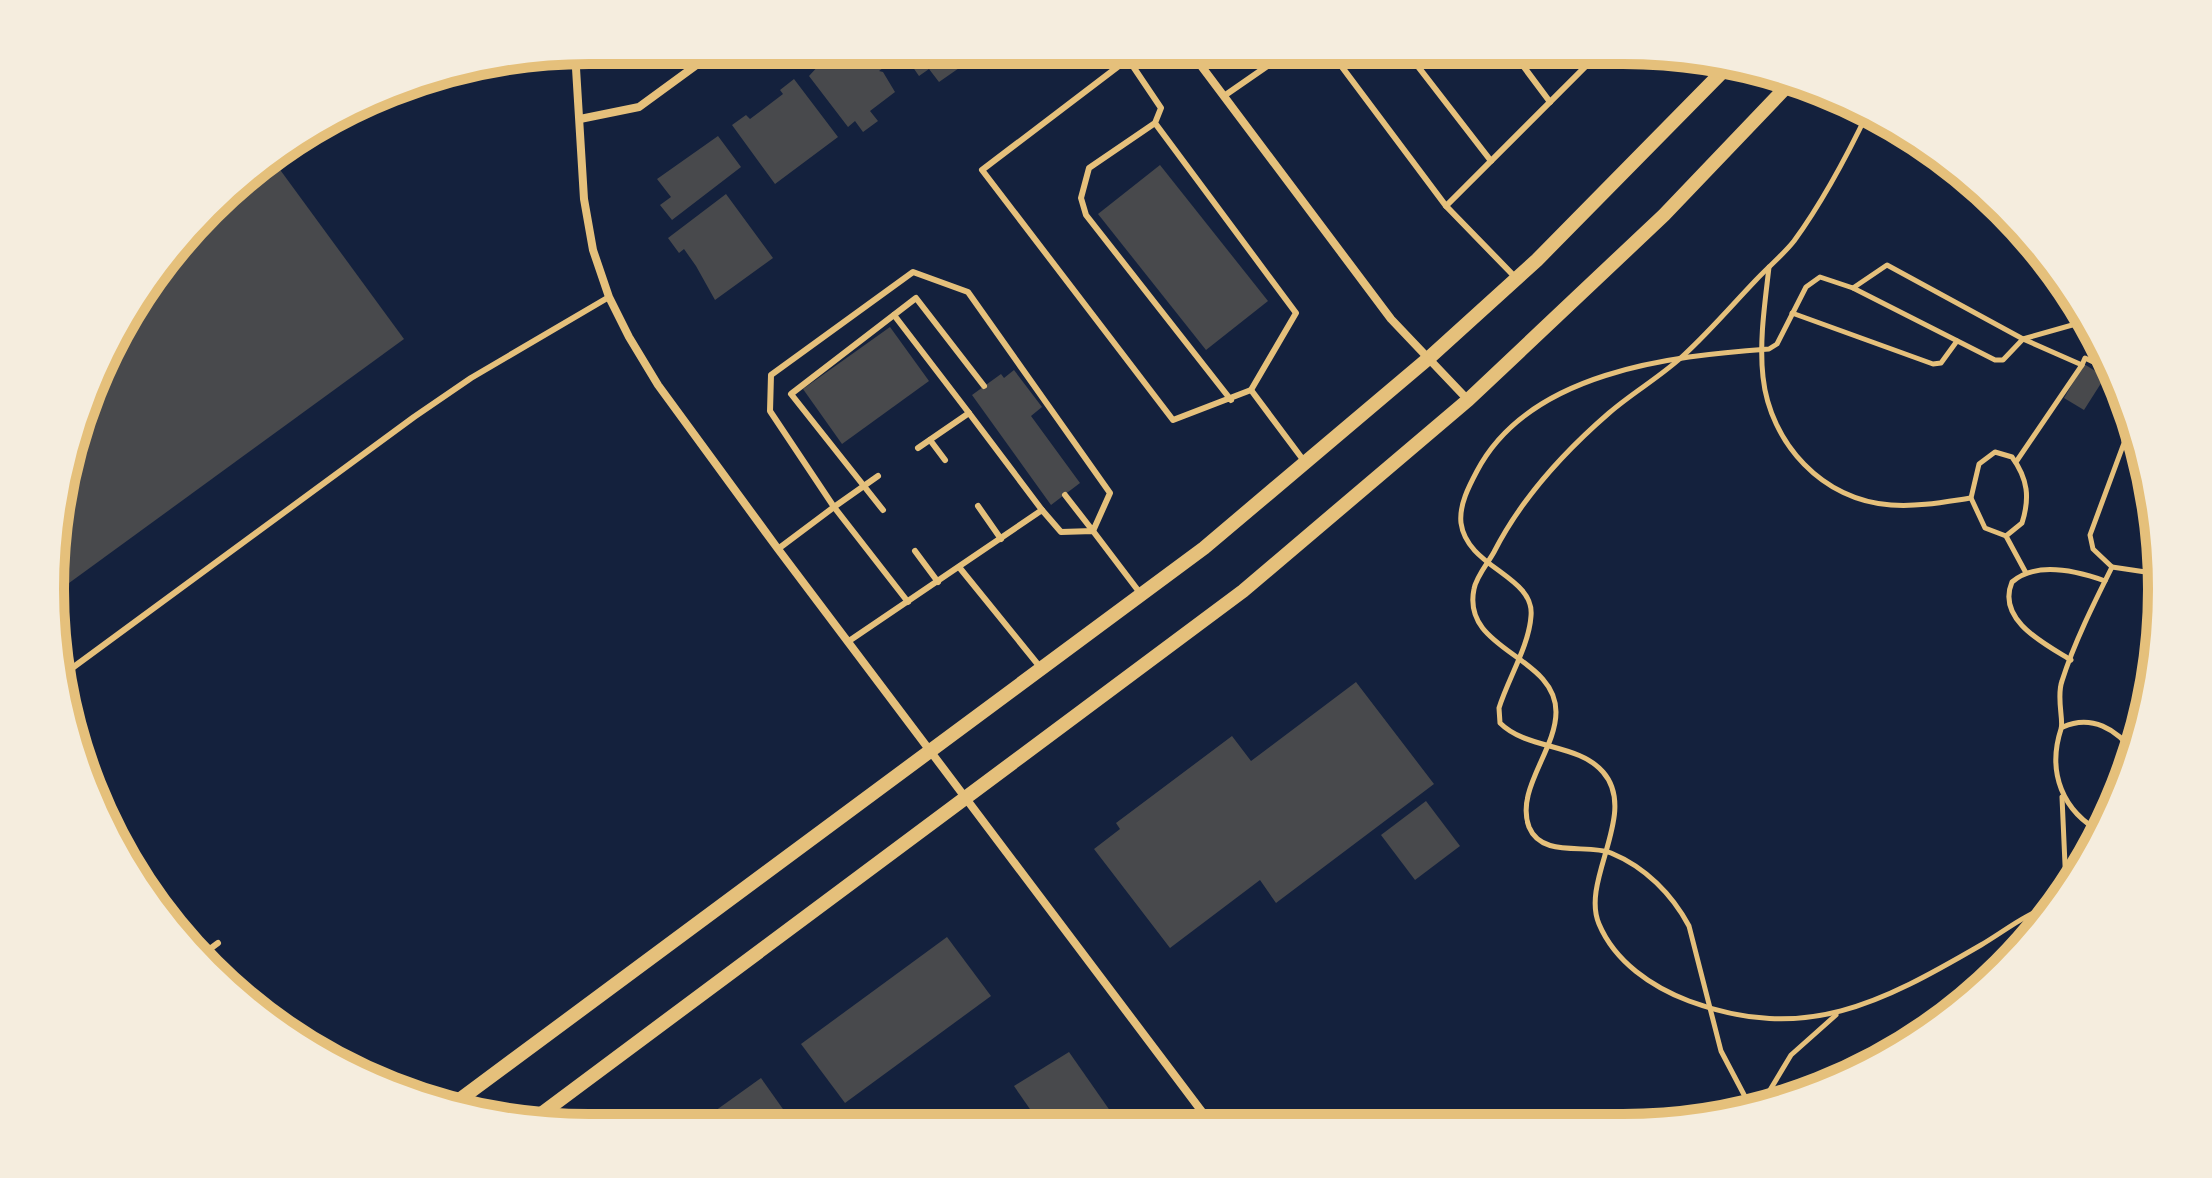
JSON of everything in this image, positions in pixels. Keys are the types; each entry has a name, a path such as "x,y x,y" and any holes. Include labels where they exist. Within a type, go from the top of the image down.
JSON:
{"street":[{"path":"576,64 584,199 593,250 609,297 658,385 1204,1114"},
{"path":"580,119 639,107 698,64"},
{"path":"1200,64 1391,319 1468,400"},
{"path":"462,1098 1142,595 1306,462 1516,279 1721,73"},
{"path":"544,1112 1243,591 1468,400 1664,215 1784,90"}],"lane":[{"path":"1121,64 982,170 1173,420 1251,390 1296,313 1155,123"},
{"path":"1131,64 1161,108 1155,123 1089,168 1081,198 1086,215 1231,400"},
{"path":"1224,96 1270,64"},
{"path":"1340,64 1446,206 1516,279"},
{"path":"1416,64 1491,161"},
{"path":"1522,64 1550,102"},
{"path":"1446,206 1588,64"},
{"path":"908,602 834,507 770,411 771,375 913,272 968,292 1110,493 1093,531"},
{"path":"70,670 437,401 609,297"},
{"path":"883,510 791,394 916,298 984,386"},
{"path":"894,315 1061,532 1093,531"},
{"path":"1251,390 1306,462"},
{"path":"918,448 969,413"},
{"path":"930,440 945,460"},
{"path":"778,549 878,476"},
{"path":"1065,495 1142,595"},
{"path":"978,506 1001,539"},
{"path":"849,641 1042,510"},
{"path":"915,551 938,582"},
{"path":"959,567 1042,669"},
{"path":"208,950 218,943"}],"path":[{"path":"1746,1099 1721,1051 1689,926 1680,910 1636,865 1608,851 1554,847 1535,836 1529,827 1528,800 1548,747 1556,712 1552,692 1536,670 1517,659 1482,627 1476,615 1474,586 1521,507 1581,440 1609,412 1684,356 1792,244 1818,204 1863,122"},
{"path":"1853,288 1887,265 2023,339 2082,365"},
{"path":"1769,266 1761,349 1765,394 1776,429 1798,461 1852,496 1891,505 1928,505 1971,498"},
{"path":"2039,911 1938,970 1866,1006 1838,1013 1788,1019 1711,1009 1656,987 1618,955 1597,921 1594,896 1608,851 1614,797 1610,784 1591,761 1548,747 1500,723 1499,708 1531,617 1530,601 1522,589 1472,549 1461,520 1469,487 1497,442 1529,414 1579,386 1622,370 1684,356 1761,349 1777,344 1806,287 1820,277 1853,288 1957,341 2003,360 2023,339 2076,324"},
{"path":"1792,313 1933,364 1941,363 1957,341"},
{"path":"2016,462 2085,358 2097,364"},
{"path":"2124,433 2124,443 2090,535 2093,549 2112,567 2148,572"},
{"path":"2006,536 2022,523 2027,507 2025,480 2016,462 2004,453 1985,456 1974,475 1971,498 1985,528 2006,536 2026,573"},
{"path":"2063,727 2058,706 2061,682 2112,567"},
{"path":"2071,660 2031,634 2012,613 2008,591 2012,582 2026,573 2057,570 2105,581"},
{"path":"2065,872 2062,792 2055,759 2057,735 2063,727 2073,723 2095,723 2116,734 2125,743"},
{"path":"2062,792 2079,817 2092,825"},
{"path":"1768,1093 1791,1055 1838,1013"}],"building":[{"path":"820,64 888,64 879,71 883,72 895,92 870,111 878,121 863,132 855,121 848,127 809,76"},
{"path":"911,64 962,66 939,82 929,69 919,76"},
{"path":"794,79 838,137 775,184 732,125 746,115 750,119 783,94 780,90"},
{"path":"718,136 741,167 672,220 660,205 671,197 657,179"},
{"path":"1160,165 1268,301 1206,350 1098,214"},
{"path":"277,166 404,339 64,587 68,520 74,487 92,420 118,357 134,326 172,269 218,218 269,172"},
{"path":"726,194 773,258 715,300 684,249 679,253 668,238"},
{"path":"890,327 929,381 842,444 803,389"},
{"path":"2084,364 2102,375 2104,379 2084,410 2064,398"},
{"path":"1014,370 1042,407 1031,416 1080,483 1051,505 972,395 1001,374 1004,378"},
{"path":"1356,682 1434,784 1276,903 1260,880 1170,948 1094,849 1120,829 1116,823 1232,736 1251,761"},
{"path":"1426,801 1460,846 1415,880 1381,835"},
{"path":"947,937 991,996 845,1103 801,1044"},
{"path":"1069,1052 1112,1114 1033,1114 1014,1086"},
{"path":"761,1078 786,1114 711,1114"}]}
